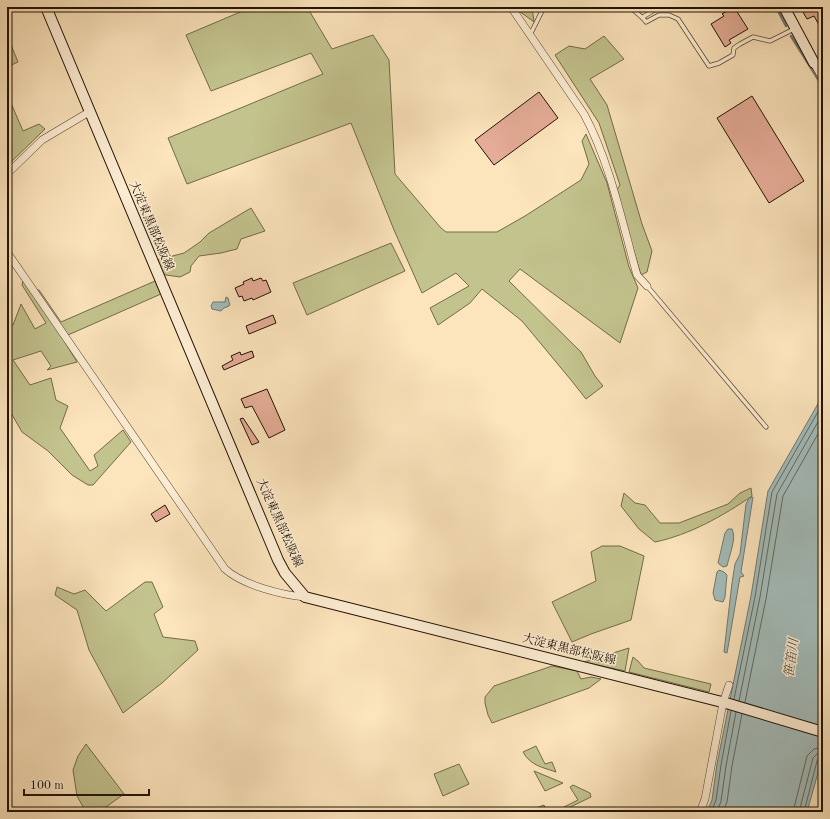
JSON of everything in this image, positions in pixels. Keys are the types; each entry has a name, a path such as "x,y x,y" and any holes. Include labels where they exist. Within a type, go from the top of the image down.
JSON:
{"main road":[{"name":"大淀東黒部松阪線","path":"46,7 278,560 285,573 305,597 724,703 823,732"},
{"path":"784,7 814,63"}],"street":[{"path":"511,7 584,114 592,129 604,160 637,276 648,286"},
{"path":"814,63 823,79"},
{"path":"7,174 42,140 89,112"},
{"path":"7,252 226,569 239,579 267,589 290,596 305,597"},
{"path":"700,812 705,799 729,685"}],"lane":[{"path":"530,35 544,7"},
{"path":"630,7 638,15 643,17 646,22 659,14 669,15 678,19 709,66 733,55 734,48 753,37 770,41 795,28"},
{"path":"643,17 659,7"},
{"path":"648,286 766,427"}],"green space":[{"path":"252,7 307,7 332,49 373,35 389,60 395,174 446,232 497,232 581,180 589,164 582,141 586,134 607,183 629,267 638,288 620,343 520,269 509,281 581,352 595,376 603,386 586,399 522,321 482,289 470,303 438,325 430,308 469,286 456,273 422,293 394,230 351,123 187,184 168,138 323,74 311,53 211,91 186,35"},
{"path":"516,7 532,7 534,22 519,11"},
{"path":"7,35 18,62 7,67"},
{"path":"604,36 624,59 590,79 607,105 642,224 652,251 647,272 641,275 616,191 620,185 599,123 555,55 569,46 585,49"},
{"path":"7,94 23,131 39,124 45,129 7,166"},
{"path":"251,208 265,231 241,239 237,249 199,256 191,266 190,272 180,277 162,273 157,260 184,253 200,242 209,233"},
{"path":"391,243 405,271 307,315 293,283"},
{"path":"23,280 55,326 77,362 47,370 51,366 41,351 13,360 30,385 51,378 56,400 68,406 60,428 90,471 98,466 94,455 123,430 131,442 93,485 88,485 72,475 48,451 22,432 7,406 7,323 13,325 21,304 35,329 46,323 22,285"},
{"path":"155,281 161,294 68,335 35,290 39,290 61,322"},
{"path":"751,488 752,496 729,511 693,530 655,542 639,529 621,506 624,493 635,503 645,505 660,523 679,523 728,504 740,493"},
{"path":"602,546 620,546 644,556 631,620 572,642 552,602 596,581 591,552"},
{"path":"145,582 152,582 163,607 154,614 163,637 195,641 198,650 162,683 123,713 89,650 77,610 55,595 57,587 74,594 85,590 106,611"},
{"path":"629,648 625,671 584,662"},
{"path":"633,657 644,668 711,684 709,692 629,672"},
{"path":"552,666 577,671 581,679 591,677 601,679 589,688 492,723 488,715 485,697 494,686"},
{"path":"86,744 124,794 99,812 86,812 77,796 73,770 78,756"},
{"path":"536,746 545,764 552,762 556,772 533,763 526,757 523,752"},
{"path":"459,764 469,784 443,796 434,774"},
{"path":"534,771 563,783 545,791"},
{"path":"573,785 590,793 591,797 560,812 554,812 578,800 570,787"},
{"path":"544,805 546,809 539,812 511,812 512,810 520,808 528,811"}],"water":[{"path":"226,297 228,298 230,304 229,306 221,311 212,309 211,306 213,302 225,302"},
{"name":"笹笛川","path":"823,395 823,755 807,812 707,812 712,800 717,764 751,596 768,491"},
{"path":"753,497 741,572 744,576 740,577 727,653 724,652 735,564 740,554 746,504 749,498"},
{"path":"728,529 732,529 734,537 727,566 723,567 718,563 725,533"},
{"path":"719,570 727,575 725,597 723,602 715,600 713,593 717,572"}],"building":[{"path":"734,7 748,29 729,40 731,43 725,47 711,24 724,16 722,14"},
{"path":"800,7 823,7 823,32 814,16 807,19"},
{"path":"539,92 558,118 494,165 475,140"},
{"path":"752,96 804,181 769,203 717,118"},
{"path":"252,278 253,281 261,278 263,281 266,280 271,292 253,300 252,298 244,301 242,296 239,297 235,288"},
{"path":"273,315 276,323 249,334 246,326"},
{"path":"252,351 254,357 224,370 222,366 233,360 231,356 240,352 241,355"},
{"path":"267,389 285,430 269,438 252,406 245,408 241,399"},
{"path":"243,418 259,442 252,445 240,419"},
{"path":"165,505 170,514 156,522 151,514"}],"waterway":[{"path":"776,7 786,26"},
{"path":"791,36 823,87"}]}
